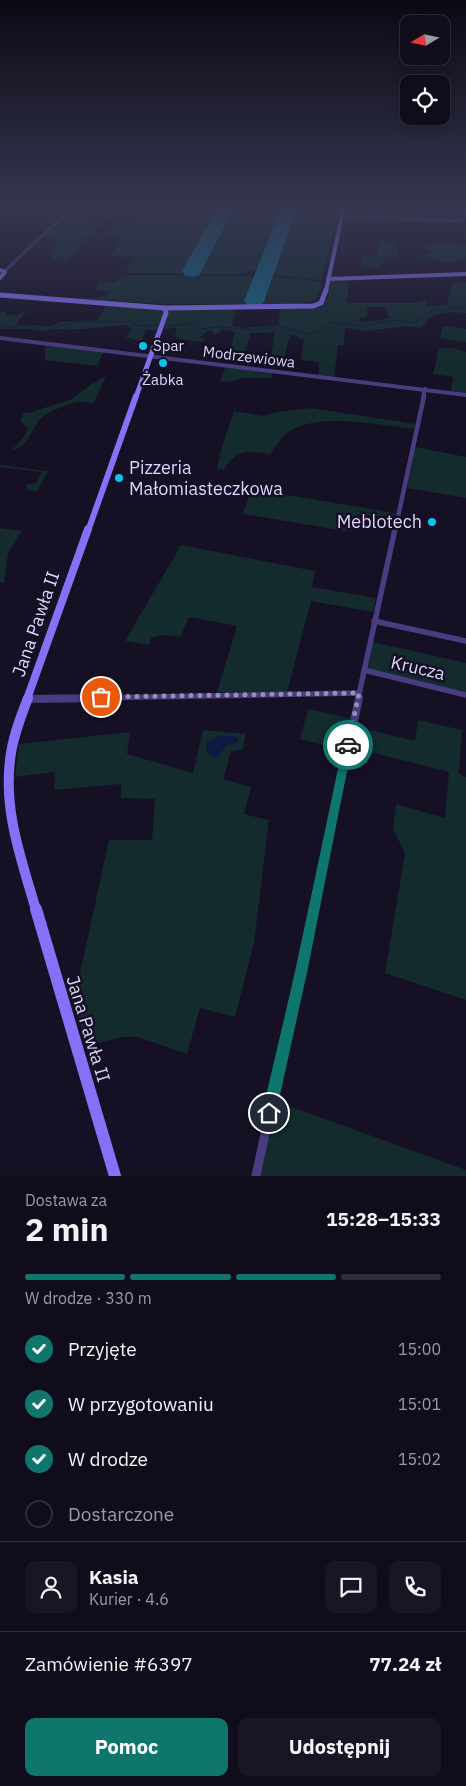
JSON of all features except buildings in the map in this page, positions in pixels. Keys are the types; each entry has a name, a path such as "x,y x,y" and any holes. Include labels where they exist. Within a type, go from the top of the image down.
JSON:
{"main road":[{"path":"0,295 165,308 309,307 323,301 332,261"},
{"path":"0,278 3,271"},
{"path":"328,279 466,274"},
{"name":"Jana Pawła II","path":"115,1176 13,831 8,775 12,744 27,699 167,311 165,308"}],"street":[{"path":"3,271 14,261"},
{"name":"Modrzewiowa","path":"0,338 466,395"},
{"path":"256,1176 425,389"},
{"path":"374,621 466,641"},
{"name":"Krucza","path":"364,670 466,695"},
{"path":"27,699 359,693"}],"green space":[{"path":"132,261 262,261 259,268 242,274 133,273 126,270"},
{"path":"275,261 326,261 322,280 270,274"},
{"path":"362,261 384,261 379,267 361,268"},
{"path":"121,275 249,276 254,279 270,276 322,282 318,297 314,301 293,305 163,304 78,298 106,295 109,292 95,290 100,281 116,282"},
{"path":"349,280 347,303 414,303 427,299 426,306 447,305 453,282 466,283 466,313 450,312 439,314 429,319 425,323 427,324 420,328 407,326 366,331 345,328 344,345 338,345 334,378 318,376 319,362 301,360 304,339 297,338 298,336 290,335 283,363 270,362 275,332 251,333 245,352 230,351 235,332 222,329 215,335 212,331 207,331 199,338 205,339 203,342 179,339 175,336 177,328 163,329 169,310 236,308 232,326 242,328 278,325 281,308 320,305 328,298 331,281","holes":["366,307 385,307 389,318 359,322 359,318 366,317 368,313"]},
{"path":"107,303 163,308 165,312 156,330 146,330 141,341 125,337 132,330 126,325 69,330 54,329 43,332 30,329 0,329 0,313 8,310 5,315 17,315 27,310 15,326 26,324 49,327 61,322 98,320"},
{"path":"443,326 466,329 466,342 440,338"},
{"path":"45,343 104,350 97,366 45,360"},
{"path":"439,348 454,348 466,352 466,394 451,391 453,377 433,374"},
{"path":"226,366 273,372 271,378 244,378 230,382 220,381"},
{"path":"106,376 94,403 74,403 46,414 39,420 25,443 12,450 24,437 28,429 20,421 24,412 29,413 72,399 90,385"},
{"path":"311,408 415,424 414,429 349,421 331,421 299,426 287,433 270,454 248,452 238,454 224,470 217,468 234,411 263,416 277,412"},
{"path":"415,447 466,457 466,498 407,488"},
{"path":"0,465 48,471 37,492 27,490 27,485 36,483 42,472 0,467"},
{"path":"251,489 395,513 393,520 357,514 351,532 243,514"},
{"path":"0,528 22,531 8,553 4,583 0,582"},
{"path":"181,545 315,571 312,587 376,598 373,612 311,601 287,692 217,692 237,626 189,617 180,637 165,635 151,638 149,645 125,641"},
{"path":"373,642 466,663 466,695 368,669"},
{"path":"308,709 350,718 344,750 300,739"},
{"path":"418,720 462,730 459,774 466,777 466,1000 385,973 405,853 393,829 396,804 445,818 449,772 354,748 358,727 415,741"},
{"path":"203,730 246,734 243,749 231,752 223,779 251,787 244,814 269,820 254,943 235,1017 200,1008 187,1054 138,1037 122,1037 86,1046 74,1001 109,840 152,840 155,799 121,798 121,784 54,790 55,772 15,777 19,744 130,732 127,754 193,773"},
{"path":"275,1101 466,1170 466,1176 261,1176"}],"water":[{"path":"219,736 234,736 239,740 235,744 227,745 218,757 213,758 206,751 206,743"}],"waterway":[{"path":"164,326 197,324 199,329 219,327 256,330 278,326 311,334 326,327 329,322 363,326 393,320 414,323 432,311 466,307"},
{"path":"0,326 11,328 26,325 45,331 61,325 89,321 136,322 132,325 139,326 160,325"}],"runway":[{"path":"192,271 197,261"},
{"path":"254,301 269,261"}],"way so far":[{"path":"101,697 359,693 348,745"}],"place":[{"name":"Spar","path":"143,346"},
{"name":"Żabka","path":"163,363"},
{"name":"Pizzeria Małomiasteczkowa","path":"119,478"},
{"name":"Meblotech","path":"432,522"}],"route":[{"path":"269,1113 302,968 348,745"}]}
